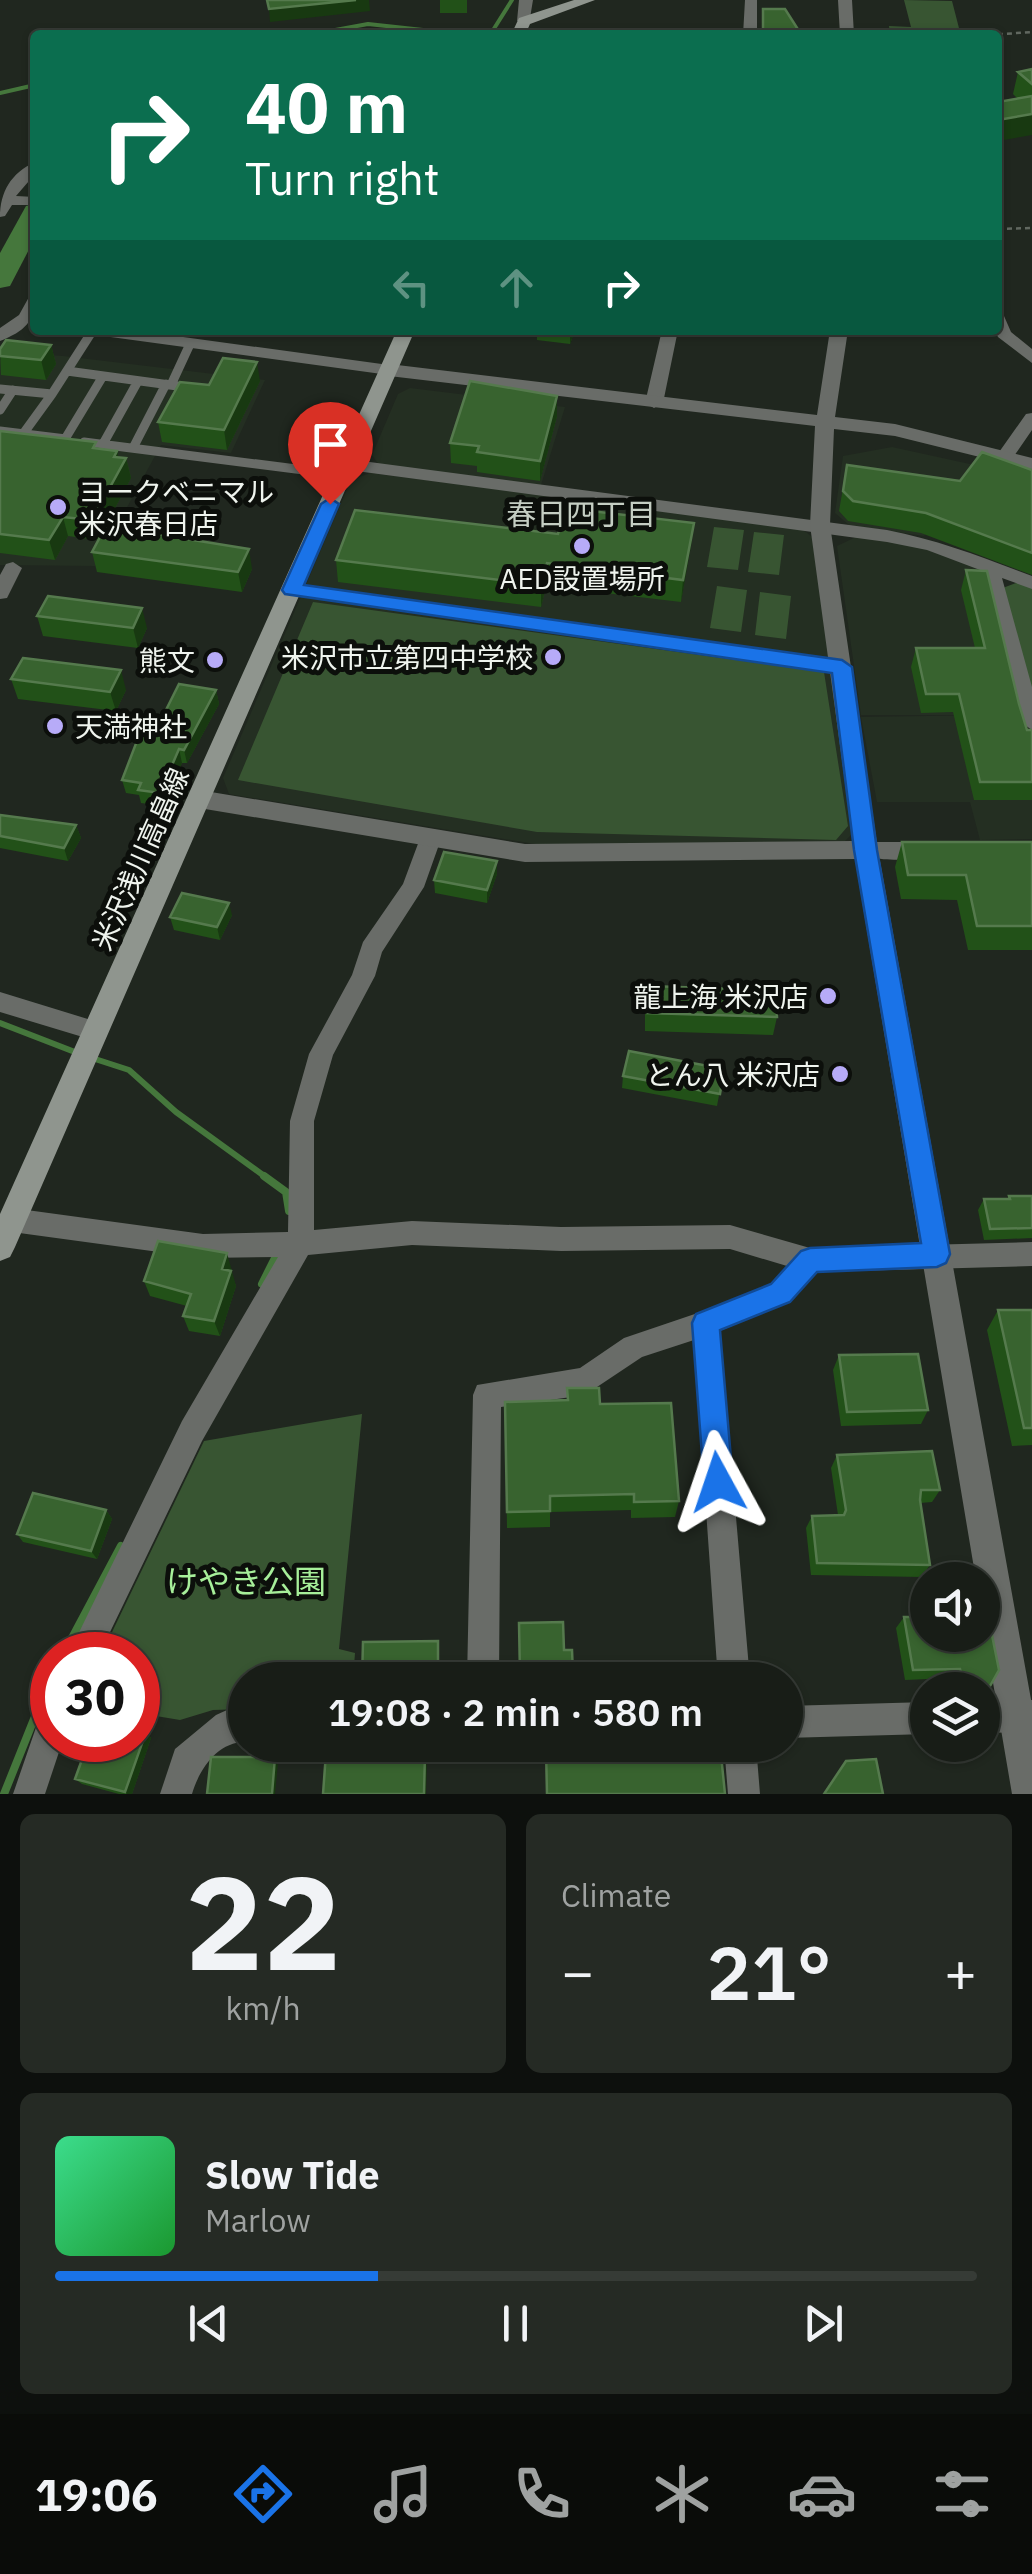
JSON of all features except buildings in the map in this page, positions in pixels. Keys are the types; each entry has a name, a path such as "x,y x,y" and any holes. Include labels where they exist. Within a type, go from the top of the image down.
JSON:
{"main road":[{"path":"521,28 588,0"},
{"name":"米沢浅川高畠線","path":"0,1247 9,1212 96,1031 404,335"}],"street":[{"path":"521,28 526,0"},
{"path":"750,30 751,0"},
{"path":"846,0 847,30"},
{"path":"2,207 30,172"},
{"path":"2,207 30,201"},
{"path":"0,315 30,319"},
{"path":"0,336 30,319"},
{"path":"1002,329 1032,358"},
{"path":"654,403 669,335"},
{"path":"838,335 825,422 820,525 866,850 1024,1716 1030,1794"},
{"path":"174,336 190,344 912,433 1032,464"},
{"path":"1006,455 1032,418"},
{"path":"345,470 820,525 930,546 1032,583"},
{"path":"988,564 1032,723"},
{"path":"0,593 13,568"},
{"path":"199,799 525,852 958,850"},
{"path":"94,1632 192,1432 297,1243 302,1121 321,1054 364,976 371,949 414,888 430,838"},
{"path":"0,1002 96,1031"},
{"path":"9,1212 203,1246 259,1247 412,1233 561,1240 730,1237 810,1260 1032,1254"},
{"path":"483,1662 487,1395 585,1381 634,1347 780,1293 810,1260"},
{"path":"706,1323 733,1662"},
{"path":"803,1721 910,1719"},
{"path":"176,1794 186,1760 228,1726"},
{"path":"28,1794 39,1762"},
{"path":"741,1762 744,1794"}],"lane":[{"path":"24,434 91,335"},
{"path":"133,448 190,344"},
{"path":"67,372 198,388"},
{"path":"64,439 103,376"},
{"path":"104,444 138,381"},
{"path":"0,389 52,394"},
{"path":"0,410 13,390"},
{"path":"0,430 345,470"},
{"path":"292,590 842,667"}],"path":[{"path":"1002,34 1032,32"},
{"path":"1002,229 1032,228"}],"shaded area":[{"path":"19,353 265,380 231,453 161,445 95,566 0,565 0,360"},
{"path":"410,388 565,407 541,485 379,465 372,455 398,394"},
{"path":"892,447 979,466 924,536 849,525 835,513 843,456"},
{"name":"米沢市立第四中学校","path":"370,473 801,528 812,537 856,830 843,843 535,844 229,794 223,778 351,480"},
{"path":"858,536 931,549 986,568 1032,740 1032,839 980,840 970,802 877,802 861,717 992,715 861,715 837,546"}],"green space":[{"path":"904,0 952,1 959,30 889,30 889,26 911,27"},
{"path":"714,527 744,530 738,570 707,567"},
{"path":"754,532 784,535 779,575 748,572"},
{"path":"1019,582 1032,588 1032,697 1000,589"},
{"path":"717,586 747,590 741,632 710,628"},
{"path":"760,592 791,596 786,639 755,635"},
{"path":"313,602 824,672 848,826 836,840 537,832 238,780"},
{"name":"けやき公園","path":"362,1414 339,1649 355,1653 354,1662 228,1662 228,1710 180,1720 160,1717 160,1632 112,1632 204,1441"}],"waterway":[{"path":"493,30 512,0"},
{"path":"335,30 368,24 423,30"},
{"path":"0,93 30,86"},
{"path":"0,280 30,222"},
{"path":"0,1023 80,1054"},
{"path":"92,1058 129,1070 176,1112 267,1178"},
{"path":"264,1176 286,1192 289,1211"},
{"path":"262,1284 279,1250"},
{"path":"75,1632 121,1546"},
{"path":"4,1794 30,1729"}],"place":[{"name":"ヨークベニマル 米沢春日店","path":"58,507"},
{"name":"AED設置場所","path":"582,546"},
{"name":"米沢市立第四中学校","path":"553,657"},
{"name":"熊文","path":"215,660"},
{"name":"天満神社","path":"55,726"},
{"name":"龍上海 米沢店","path":"828,996"},
{"name":"とん八 米沢店","path":"840,1074"}],"district":[{"name":"春日四丁目","path":"581,513"}],"route":[{"path":"330,504 292,590 842,667 866,850 937,1254 810,1260 780,1293 706,1323 718,1482"}]}
